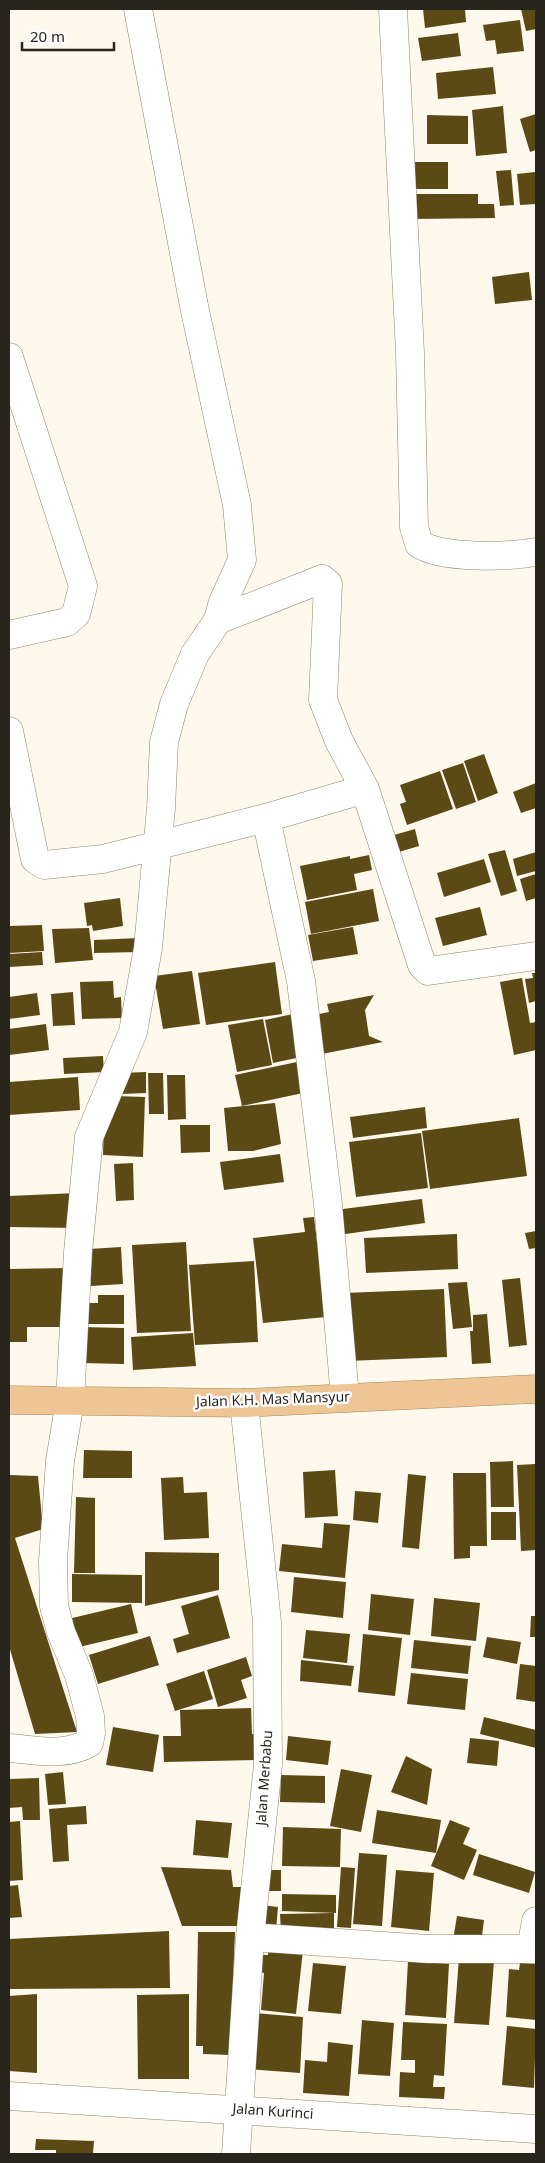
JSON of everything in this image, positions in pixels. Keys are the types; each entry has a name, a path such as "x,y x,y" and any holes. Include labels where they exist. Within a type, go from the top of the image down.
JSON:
{"highway":[{"name":"Jalan K.H. Mas Mansyur","path":"9,1400 244,1403 536,1389"}],"street":[{"path":"9,1748 62,1752 76,1750 89,1743 91,1733 90,1716 79,1675 61,1632 54,1606 54,1541 60,1461 70,1401 78,1252 89,1137 133,1032 148,948 158,845 164,742 174,704 195,654 218,620 223,602 242,560 237,505 194,306 138,9"},
{"path":"393,9 410,353 414,527 419,544 429,550 446,555 536,552"},
{"path":"9,357 16,402 83,586 76,614 67,622 9,635"},
{"path":"218,620 322,579 328,584 323,700 339,741 365,789 422,966 428,971 536,956"},
{"path":"9,731 35,859 44,865 103,859 266,818 365,789"},
{"path":"266,818 301,981 328,1204 345,1397"},
{"name":"Jalan Merbabu","path":"236,2154 237,2109 250,1937 268,1766 267,1632 244,1403"},
{"path":"250,1937 428,1949 533,1949 536,1921"},
{"name":"Jalan Kurinci","path":"9,2096 536,2129"}],"building":[{"path":"423,9 465,9 466,22 425,28"},
{"path":"521,9 536,9 536,29 526,31"},
{"path":"520,20 524,51 497,54 495,40 486,41 483,25"},
{"path":"458,33 461,56 422,61 418,38"},
{"path":"493,67 496,94 438,99 436,73"},
{"path":"503,106 507,153 476,156 472,110"},
{"path":"536,114 536,150 530,152 520,119"},
{"path":"427,115 468,116 468,144 427,144"},
{"path":"412,162 448,162 448,189 412,189"},
{"path":"511,170 514,205 500,206 496,171"},
{"path":"535,172 536,204 520,205 517,174"},
{"path":"412,194 478,194 478,204 494,204 495,218 413,219"},
{"path":"529,272 532,300 495,304 492,277"},
{"path":"484,754 498,793 478,801 464,761"},
{"path":"463,763 476,802 456,809 442,770"},
{"path":"440,771 453,809 407,825 400,804 406,802 400,785"},
{"path":"536,783 536,808 521,813 513,792"},
{"path":"415,829 419,846 399,852 394,835"},
{"path":"505,850 517,891 501,896 488,854"},
{"path":"536,852 536,871 517,876 513,859"},
{"path":"369,855 372,870 354,874 357,890 307,900 300,866 350,856 350,859"},
{"path":"484,859 491,882 444,897 437,873"},
{"path":"536,874 536,898 526,901 520,879"},
{"path":"373,889 379,921 311,934 305,902"},
{"path":"120,898 123,926 93,931 92,925 87,926 84,903"},
{"path":"480,907 487,935 443,946 435,918"},
{"path":"42,925 44,951 9,953 9,926"},
{"path":"353,927 358,954 313,961 308,935"},
{"path":"89,928 93,960 55,963 52,929"},
{"path":"139,938 140,952 94,953 94,940"},
{"path":"42,952 43,965 9,967 9,954"},
{"path":"275,962 282,1014 206,1025 198,973"},
{"path":"192,971 200,1024 163,1029 154,976"},
{"path":"532,973 536,973 536,1001 529,1003 525,979 533,978"},
{"path":"522,978 530,1023 536,1022 536,1050 514,1055 500,982"},
{"path":"113,981 114,998 121,997 122,1018 82,1019 80,982"},
{"path":"73,992 75,1025 53,1026 51,994"},
{"path":"37,993 40,1015 9,1019 9,997"},
{"path":"374,995 365,1010 369,1036 383,1042 322,1054 314,1015 329,1012 327,1004"},
{"path":"293,1014 301,1057 273,1063 265,1020"},
{"path":"263,1019 272,1065 237,1072 228,1025"},
{"path":"46,1024 49,1050 9,1055 9,1029"},
{"path":"103,1056 104,1072 64,1074 63,1058"},
{"path":"297,1062 303,1093 242,1106 235,1075"},
{"path":"146,1072 146,1093 121,1094 120,1073"},
{"path":"148,1073 163,1073 164,1114 149,1114"},
{"path":"167,1075 185,1075 186,1119 168,1120"},
{"path":"78,1077 80,1110 9,1115 9,1082"},
{"path":"114,1096 145,1097 143,1157 103,1155 104,1116 113,1117"},
{"path":"275,1103 281,1144 253,1151 228,1151 224,1108"},
{"path":"425,1107 427,1128 353,1138 350,1117"},
{"path":"519,1118 527,1176 430,1189 422,1131"},
{"path":"180,1125 210,1125 210,1152 181,1153"},
{"path":"421,1133 428,1188 356,1197 349,1142"},
{"path":"280,1154 284,1182 224,1190 220,1162"},
{"path":"133,1163 134,1200 116,1201 114,1164"},
{"path":"77,1193 77,1228 9,1227 9,1196"},
{"path":"422,1199 425,1223 338,1235 335,1210"},
{"path":"314,1217 326,1317 263,1323 253,1238 305,1232 303,1218"},
{"path":"536,1231 536,1248 529,1249 525,1233"},
{"path":"457,1234 458,1269 366,1273 364,1238"},
{"path":"186,1242 191,1331 137,1333 132,1245"},
{"path":"121,1247 123,1284 91,1286 89,1249"},
{"path":"254,1261 258,1342 195,1345 189,1265"},
{"path":"67,1268 68,1327 27,1327 27,1342 9,1342 9,1269"},
{"path":"520,1278 527,1345 509,1347 502,1280"},
{"path":"467,1282 472,1327 453,1329 448,1283"},
{"path":"444,1289 447,1357 347,1361 344,1293"},
{"path":"98,1295 124,1295 124,1324 85,1324 85,1303 98,1303"},
{"path":"487,1314 491,1363 472,1364 470,1331 473,1331 473,1315"},
{"path":"82,1327 124,1328 124,1364 82,1363"},
{"path":"193,1333 196,1366 133,1370 131,1337"},
{"path":"84,1450 132,1451 132,1478 83,1478"},
{"path":"513,1461 514,1507 491,1507 490,1462"},
{"path":"536,1464 536,1550 521,1551 517,1465"},
{"path":"335,1470 338,1516 305,1518 303,1472"},
{"path":"453,1473 486,1473 487,1546 470,1546 470,1558 454,1559"},
{"path":"408,1474 426,1476 419,1549 402,1547"},
{"path":"9,1475 38,1476 43,1529 15,1538 77,1732 35,1734 9,1646"},
{"path":"183,1477 184,1493 207,1492 209,1538 164,1540 161,1478"},
{"path":"355,1491 381,1493 378,1523 353,1520"},
{"path":"76,1497 95,1498 95,1573 74,1573"},
{"path":"491,1512 516,1512 516,1540 491,1540"},
{"path":"324,1523 350,1525 345,1578 279,1571 282,1544 322,1548"},
{"path":"145,1552 219,1553 219,1590 145,1606"},
{"path":"72,1574 142,1575 142,1603 72,1602"},
{"path":"294,1577 346,1582 343,1618 291,1612"},
{"path":"371,1594 414,1599 410,1635 368,1630"},
{"path":"218,1595 230,1638 177,1653 173,1639 189,1634 181,1606"},
{"path":"434,1598 480,1603 476,1641 431,1636"},
{"path":"131,1604 138,1633 75,1648 68,1619"},
{"path":"531,1616 536,1616 536,1637 530,1637"},
{"path":"306,1630 350,1634 347,1663 303,1658"},
{"path":"363,1634 402,1638 395,1696 358,1692"},
{"path":"150,1636 159,1665 98,1684 89,1655"},
{"path":"487,1637 521,1642 517,1664 483,1657"},
{"path":"414,1640 471,1646 468,1674 411,1668"},
{"path":"246,1657 252,1676 241,1680 247,1698 218,1707 207,1670"},
{"path":"301,1660 354,1666 351,1686 300,1681"},
{"path":"520,1664 536,1666 536,1702 516,1699"},
{"path":"204,1671 213,1699 175,1711 166,1684"},
{"path":"411,1673 468,1679 465,1710 407,1704"},
{"path":"251,1708 256,1760 164,1762 163,1736 181,1736 180,1710"},
{"path":"484,1717 536,1730 536,1748 480,1734"},
{"path":"113,1727 159,1735 153,1772 106,1765"},
{"path":"288,1736 331,1741 328,1765 286,1760"},
{"path":"470,1738 499,1741 497,1766 467,1763"},
{"path":"406,1756 432,1769 427,1805 391,1792"},
{"path":"341,1769 372,1775 361,1832 330,1826"},
{"path":"63,1772 66,1804 48,1805 45,1774"},
{"path":"281,1775 325,1776 325,1803 280,1802"},
{"path":"39,1778 40,1820 23,1820 22,1807 9,1808 9,1779"},
{"path":"86,1806 87,1824 67,1825 69,1861 53,1862 49,1809"},
{"path":"377,1810 441,1820 436,1853 372,1843"},
{"path":"196,1820 232,1823 228,1858 193,1855"},
{"path":"450,1820 470,1828 463,1844 477,1850 464,1880 431,1866"},
{"path":"20,1821 23,1880 9,1881 9,1822"},
{"path":"283,1827 341,1829 340,1867 282,1866"},
{"path":"359,1853 387,1855 382,1926 353,1924"},
{"path":"479,1854 535,1872 529,1893 473,1875"},
{"path":"161,1867 231,1870 233,1887 250,1887 246,1926 182,1926"},
{"path":"341,1867 355,1868 351,1928 337,1927"},
{"path":"263,1870 281,1870 281,1891 263,1891"},
{"path":"396,1870 434,1873 429,1931 391,1927"},
{"path":"18,1885 22,1917 9,1918 9,1886"},
{"path":"282,1894 336,1895 336,1913 282,1911"},
{"path":"262,1905 278,1907 276,1930 260,1928"},
{"path":"334,1913 334,1931 281,1932 280,1914"},
{"path":"457,1916 484,1920 481,1944 453,1940"},
{"path":"169,1931 170,1988 9,1989 9,1939"},
{"path":"198,1932 235,1932 230,2055 203,2054 203,2046 196,2046"},
{"path":"269,1946 303,1950 296,2014 261,2010 264,1973 258,1972 260,1955 268,1955"},
{"path":"459,1958 494,1961 489,2025 454,2023"},
{"path":"408,1961 449,1964 446,2018 405,2015"},
{"path":"313,1963 346,1966 341,2014 308,2011"},
{"path":"520,1963 536,1964 536,2020 506,2017 509,1969 519,1970"},
{"path":"37,1994 37,2073 9,2071 9,1996"},
{"path":"189,1994 189,2079 138,2079 137,1995"},
{"path":"253,2013 303,2017 300,2073 249,2069"},
{"path":"362,2020 394,2023 390,2076 358,2074"},
{"path":"403,2022 447,2024 444,2076 434,2075 433,2087 445,2087 444,2099 399,2097 400,2072 415,2073 415,2060 401,2060"},
{"path":"507,2026 536,2029 534,2088 502,2085"},
{"path":"328,2042 353,2045 349,2096 303,2093 305,2060 327,2062"},
{"path":"36,2139 94,2141 93,2154 56,2154 56,2150 35,2150"}]}
